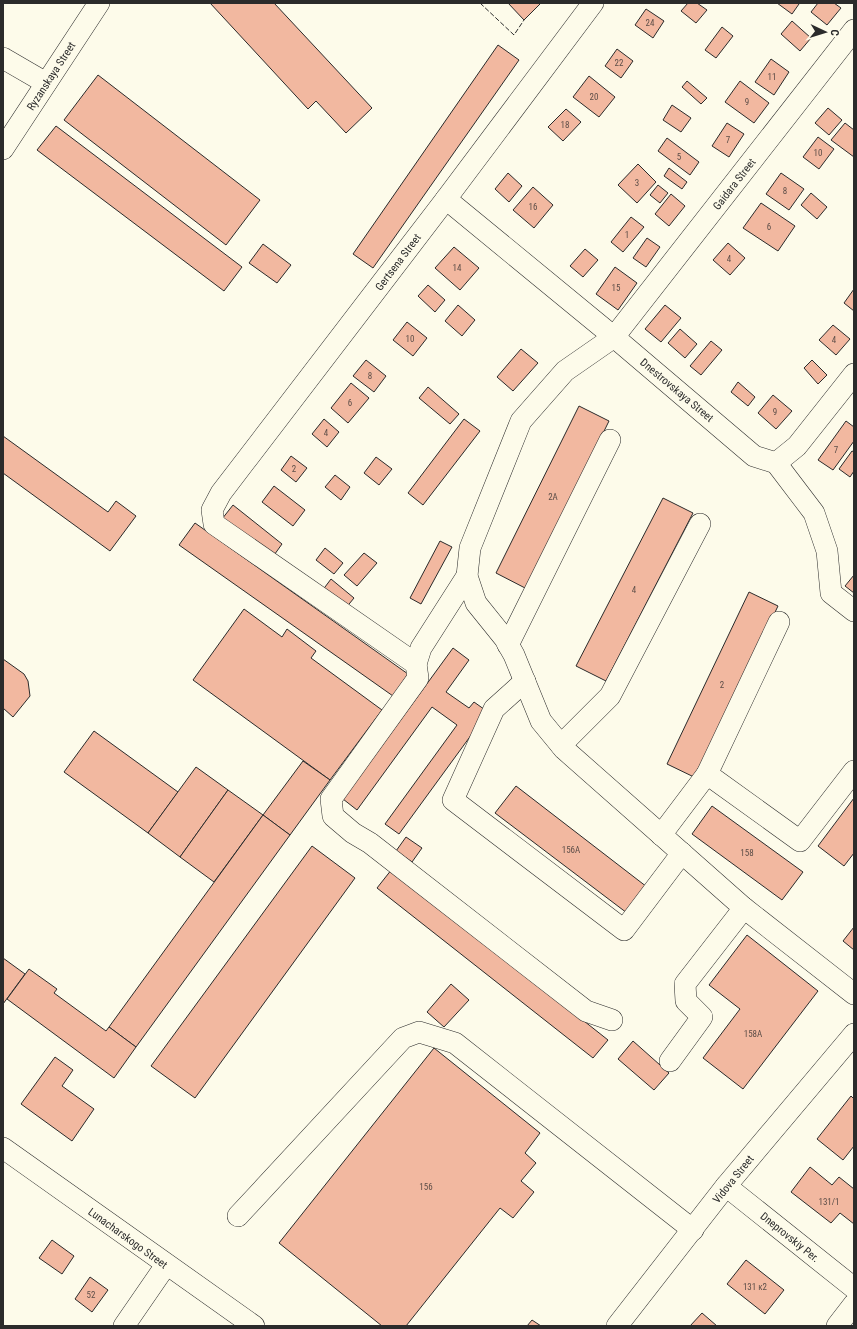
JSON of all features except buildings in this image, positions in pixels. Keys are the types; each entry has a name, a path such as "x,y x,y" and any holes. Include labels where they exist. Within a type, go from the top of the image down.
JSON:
{"street":[{"name":"Ryzanskaya Street","path":"3,149 99,3"},
{"name":"Gertsena Street","path":"416,664 214,524 212,510 221,493 446,199 593,3"},
{"name":"Gaidara Street","path":"467,576 470,548 521,421 565,371 614,337 854,30"},
{"path":"3,58 46,83"},
{"name":"Dnestrovskaya Street","path":"446,199 614,337 754,456 776,462"},
{"path":"854,374 797,446 776,462 814,513 827,551 831,593 854,611"},
{"path":"508,645 610,440"},
{"path":"561,745 610,696 700,524"},
{"path":"467,576 476,603 508,645 541,721 561,745 744,908 854,994"},
{"path":"467,576 421,648 416,664 418,678 331,799 333,816 353,833 370,843 586,1011 612,1020"},
{"path":"661,835 708,774 779,622"},
{"path":"524,681 494,709 453,800 624,930 682,853"},
{"path":"708,774 800,841 854,771"},
{"path":"670,1061 702,1017 686,1001 685,984 744,908"},
{"path":"238,1216 403,1038 419,1032 455,1043 693,1230"},
{"name":"Vidova Street","path":"617,1326 726,1186 854,1034"},
{"name":"Lunacharskogo Street","path":"3,1148 254,1326"},
{"name":"Dneprovskiy Per.","path":"726,1186 854,1288"},
{"path":"124,1326 166,1265"},
{"path":"837,1326 854,1304"}],"fence":[{"path":"480,3 514,35 524,20"}]}
